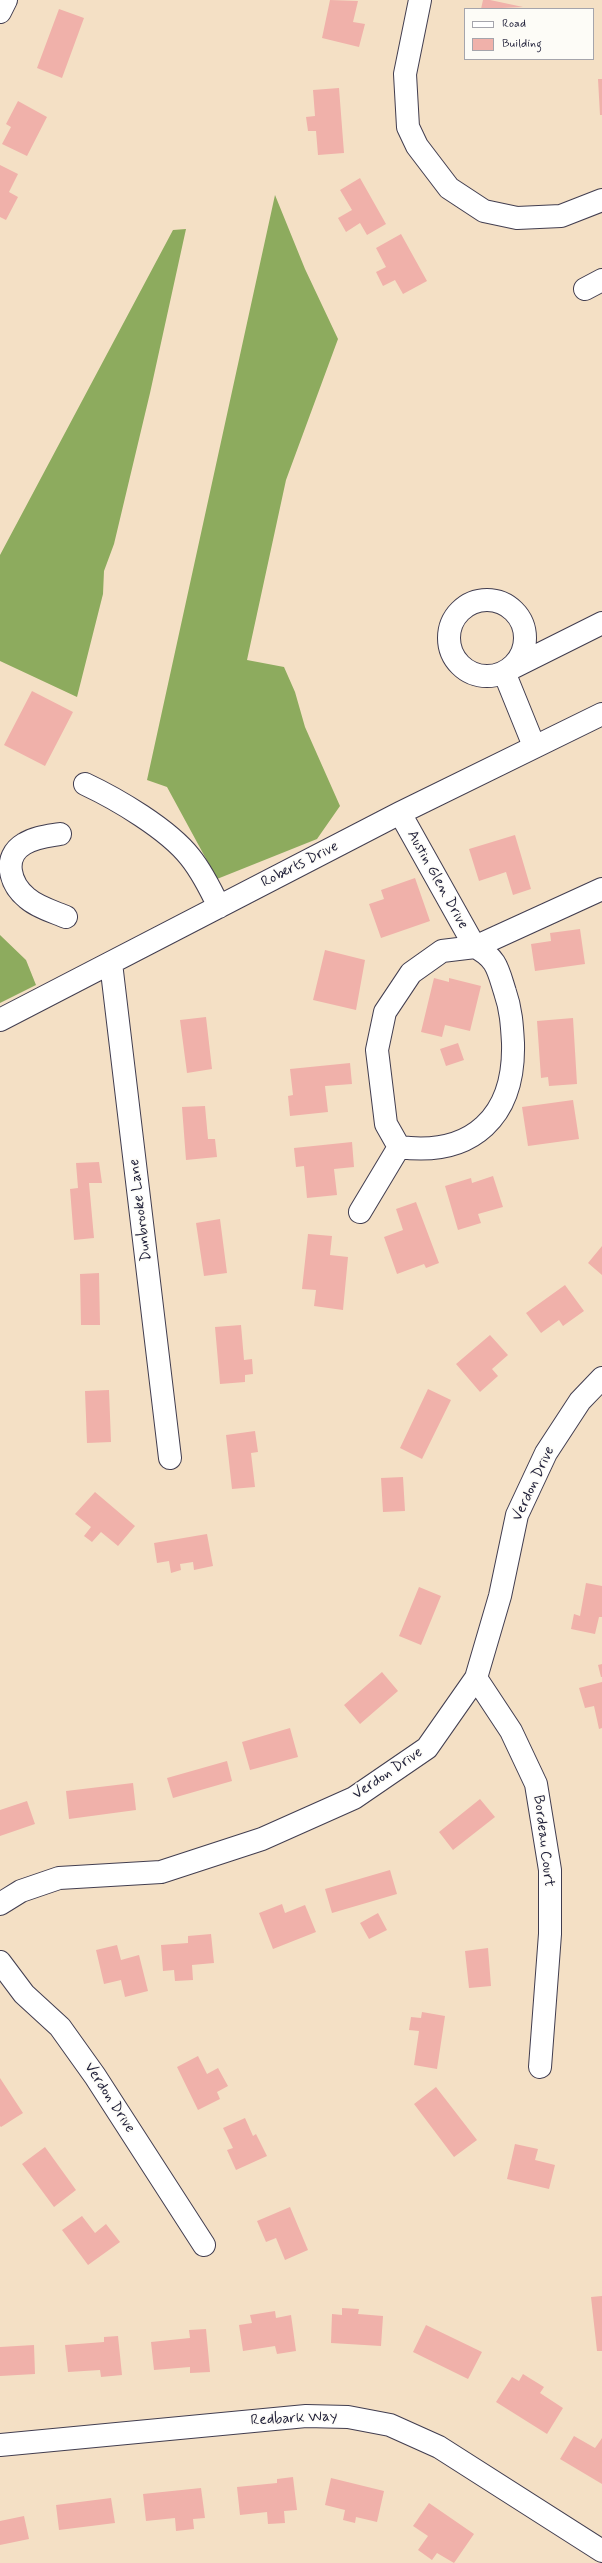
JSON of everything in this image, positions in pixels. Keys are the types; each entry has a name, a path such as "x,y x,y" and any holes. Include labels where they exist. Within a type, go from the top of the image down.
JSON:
{"street":[{"path":"0,12 6,0"},
{"path":"420,0 405,74 408,128 417,146 449,188 484,211 517,218 561,216 602,200"},
{"path":"534,746 504,672 602,623"},
{"name":"Roberts Drive","path":"0,1020 400,813 602,714"},
{"path":"85,784 109,795 172,840 190,856 219,907"},
{"name":"Austin Glen Drive","path":"400,813 475,947 489,954 498,970 512,1011 513,1058 508,1092 492,1119 474,1135 452,1145 421,1150 399,1147 386,1124 377,1050 385,1012 411,973 442,950 475,947 602,889"},
{"path":"60,834 37,838 23,844 14,853 10,870 11,879 27,899 66,918"},
{"name":"Dunbrooke Lane","path":"111,963 170,1458"},
{"path":"360,1212 399,1147"},
{"name":"Verdon Drive","path":"0,1904 21,1891 59,1878 161,1872 262,1839 354,1798 427,1748 476,1678 500,1596 517,1515 546,1453 580,1401 602,1378"},
{"name":"Bordeau Court","path":"476,1678 511,1732 536,1784 550,1870 550,1934 540,2067"},
{"name":"Verdon Drive","path":"0,1962 24,1994 60,2027 95,2076 204,2245"},
{"name":"Redbark Way","path":"0,2445 306,2416 348,2417 390,2426 439,2447 602,2551"}],"green space":[{"path":"275,195 305,269 338,339 286,480 247,660 284,667 295,692 305,727 340,806 317,839 217,879 167,787 147,780"},
{"path":"186,229 150,393 114,544 104,571 103,594 77,697 0,661 0,555 173,230"},
{"path":"0,935 26,960 36,985 0,1003"}],"building":[{"path":"330,0 358,1 353,22 365,24 359,47 322,38"},
{"path":"483,0 490,0 523,7 502,8 481,8"},
{"path":"59,9 84,18 62,78 37,68"},
{"path":"598,79 602,79 602,115 600,115"},
{"path":"339,88 344,153 318,155 316,131 308,131 306,117 315,116 313,90"},
{"path":"18,101 47,117 27,156 2,144 11,127 6,124"},
{"path":"0,165 18,174 9,192 18,197 6,220 0,217"},
{"path":"360,178 386,224 367,235 360,223 346,232 338,218 352,210 340,190"},
{"path":"401,234 427,281 403,294 395,280 383,286 376,272 386,267 376,248"},
{"path":"32,691 73,712 45,766 4,745"},
{"path":"515,835 531,889 513,895 506,872 479,881 469,849"},
{"path":"415,878 430,921 381,938 369,904 384,899 381,890"},
{"path":"580,929 585,964 535,971 531,944 551,941 550,933"},
{"path":"325,950 365,960 356,1010 313,1000"},
{"path":"434,978 449,982 449,978 481,986 470,1031 445,1025 442,1037 421,1032"},
{"path":"206,1017 212,1069 187,1073 180,1020"},
{"path":"573,1018 577,1084 549,1086 548,1077 541,1078 537,1021"},
{"path":"458,1043 464,1060 446,1066 440,1049"},
{"path":"350,1063 352,1084 325,1086 328,1112 290,1116 288,1096 293,1095 290,1069"},
{"path":"573,1100 579,1139 528,1146 522,1107"},
{"path":"205,1106 208,1139 215,1139 217,1157 186,1160 182,1107"},
{"path":"352,1142 354,1167 334,1169 337,1195 307,1198 304,1166 296,1167 294,1148"},
{"path":"99,1162 102,1183 89,1183 94,1238 74,1240 70,1189 78,1188 76,1163"},
{"path":"493,1176 503,1207 478,1214 481,1223 458,1230 445,1186 471,1178 472,1183"},
{"path":"416,1202 439,1263 426,1268 424,1264 397,1274 384,1237 403,1230 396,1209"},
{"path":"220,1219 227,1273 204,1276 196,1223"},
{"path":"308,1234 332,1236 330,1255 348,1257 343,1310 314,1306 316,1290 302,1289"},
{"path":"602,1246 602,1275 588,1263"},
{"path":"99,1273 100,1325 81,1325 80,1274"},
{"path":"565,1285 584,1311 563,1326 559,1320 541,1333 526,1313"},
{"path":"241,1325 244,1360 252,1359 253,1374 245,1375 245,1382 220,1384 215,1327"},
{"path":"490,1335 508,1355 492,1369 498,1376 480,1392 456,1364"},
{"path":"428,1389 451,1400 422,1459 400,1448"},
{"path":"109,1390 111,1442 87,1443 85,1391"},
{"path":"255,1431 258,1452 251,1453 255,1487 232,1489 226,1435"},
{"path":"403,1477 405,1511 383,1512 381,1478"},
{"path":"95,1492 135,1526 118,1546 101,1532 92,1542 84,1536 91,1527 75,1514"},
{"path":"207,1534 213,1566 194,1570 193,1562 180,1564 181,1570 171,1573 169,1561 157,1563 154,1543"},
{"path":"586,1583 602,1586 602,1617 599,1617 595,1634 571,1629 574,1614 580,1616"},
{"path":"419,1587 441,1596 421,1645 399,1636"},
{"path":"602,1664 602,1677 601,1677 598,1665"},
{"path":"382,1672 398,1691 360,1724 344,1705"},
{"path":"602,1682 602,1728 599,1729 594,1706 585,1708 579,1688"},
{"path":"290,1728 298,1757 250,1770 242,1742"},
{"path":"227,1761 232,1781 173,1798 167,1778"},
{"path":"133,1783 136,1810 69,1819 66,1791"},
{"path":"480,1799 495,1817 453,1850 439,1832"},
{"path":"27,1801 35,1824 0,1836 0,1810"},
{"path":"390,1870 397,1894 332,1913 325,1889"},
{"path":"282,1904 285,1913 305,1905 316,1932 273,1949 259,1913"},
{"path":"378,1913 387,1930 369,1939 360,1923"},
{"path":"211,1934 214,1963 192,1965 193,1980 175,1981 174,1970 163,1971 161,1945 188,1943 188,1936"},
{"path":"117,1945 121,1960 139,1955 148,1991 125,1997 121,1980 104,1984 96,1950"},
{"path":"488,1948 491,1986 469,1988 465,1951"},
{"path":"422,2012 445,2016 437,2069 414,2065 419,2031 409,2030 411,2017 421,2018"},
{"path":"198,2056 207,2074 218,2068 228,2086 217,2092 220,2099 198,2110 177,2067"},
{"path":"0,2078 23,2113 1,2127 0,2126"},
{"path":"436,2087 477,2140 454,2157 414,2104"},
{"path":"245,2118 253,2136 256,2134 267,2156 236,2170 227,2150 233,2148 223,2128"},
{"path":"515,2144 538,2149 535,2160 555,2165 549,2189 507,2179"},
{"path":"45,2147 76,2190 54,2207 22,2164"},
{"path":"290,2207 308,2250 285,2260 276,2238 266,2242 257,2221"},
{"path":"82,2216 95,2233 106,2224 120,2242 88,2265 62,2230"},
{"path":"602,2296 602,2351 597,2351 591,2297"},
{"path":"342,2308 359,2309 358,2314 383,2316 381,2346 331,2343 332,2314 342,2315"},
{"path":"275,2311 276,2318 291,2315 296,2351 277,2354 275,2346 243,2351 239,2325 252,2323 250,2315"},
{"path":"426,2325 482,2352 468,2379 413,2352"},
{"path":"206,2329 210,2372 190,2373 190,2367 154,2370 151,2342 190,2338 189,2330"},
{"path":"118,2336 122,2375 101,2377 100,2370 68,2372 65,2345 104,2342 104,2337"},
{"path":"34,2345 35,2374 0,2376 0,2347"},
{"path":"523,2374 544,2387 540,2393 563,2408 547,2434 496,2402 512,2377 519,2381"},
{"path":"574,2436 595,2448 602,2438 602,2484 560,2459"},
{"path":"293,2477 297,2510 284,2511 285,2523 268,2524 267,2512 240,2515 237,2487 277,2483 277,2479"},
{"path":"331,2478 384,2491 377,2522 356,2517 355,2523 343,2520 345,2510 325,2505"},
{"path":"201,2488 205,2518 193,2519 194,2529 176,2531 175,2518 146,2521 143,2494"},
{"path":"111,2498 115,2523 59,2530 56,2505"},
{"path":"429,2503 474,2534 454,2563 437,2553 432,2560 418,2550 428,2536 413,2526"},
{"path":"24,2516 29,2539 0,2545 0,2521"}]}
